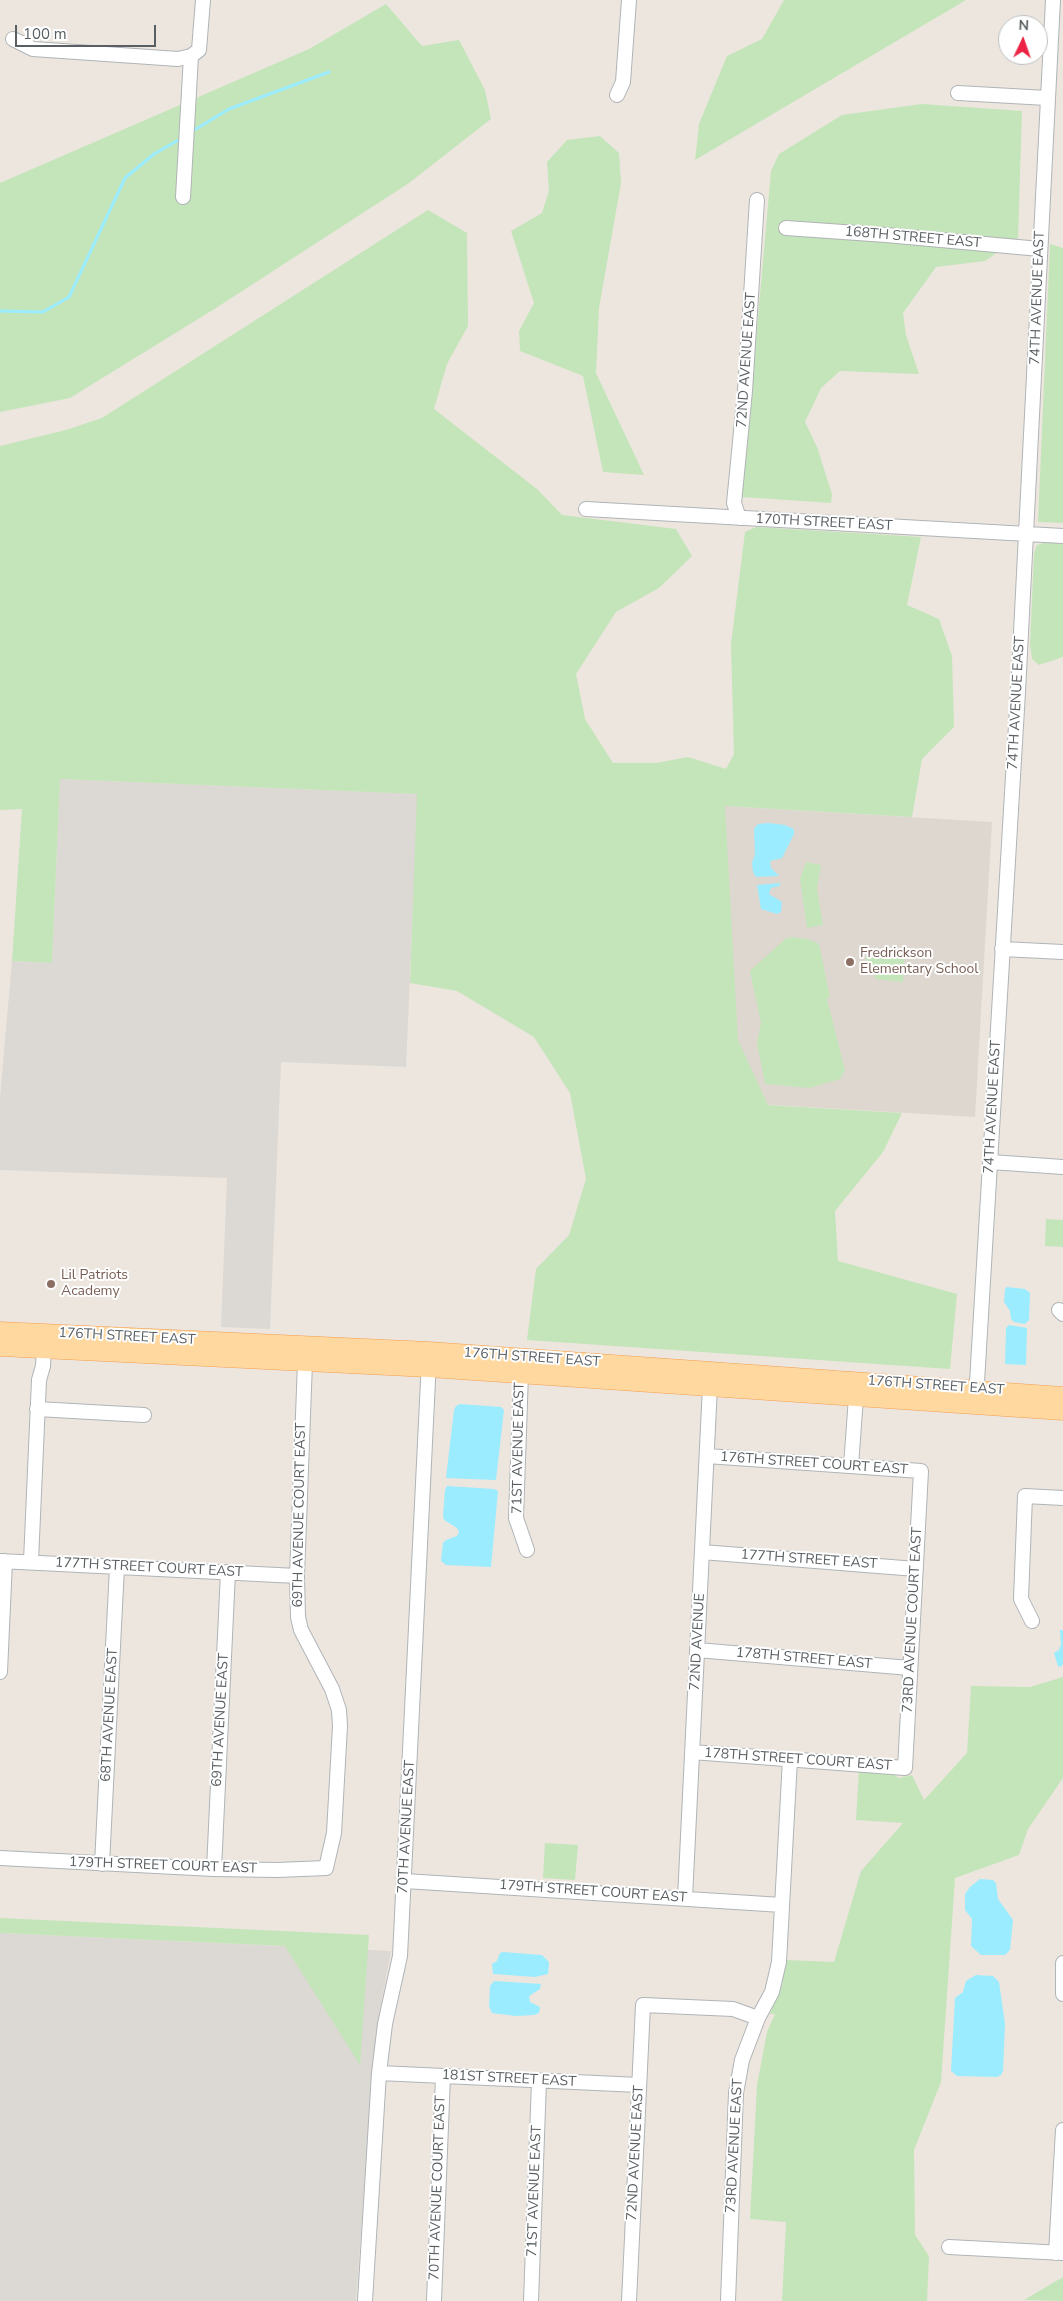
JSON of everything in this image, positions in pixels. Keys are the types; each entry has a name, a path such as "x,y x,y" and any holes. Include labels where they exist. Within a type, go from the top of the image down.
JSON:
{"main road":[{"name":"176TH STREET EAST","path":"0,1331 977,1397 1063,1411"},
{"name":"176TH STREET EAST","path":"0,1347 305,1362 429,1359 520,1374 856,1397 1063,1396"}],"street":[{"path":"13,39 33,49 178,59 191,56 199,50 203,0"},
{"path":"617,95 623,82 629,0"},
{"name":"74TH AVENUE EAST","path":"977,1397 1018,701 1053,0"},
{"path":"183,197 191,56"},
{"path":"958,93 1047,98"},
{"name":"72ND AVENUE EAST","path":"739,518 734,504 744,408 757,200"},
{"name":"168TH STREET EAST","path":"786,228 1040,249"},
{"name":"170TH STREET EAST","path":"586,509 1063,536"},
{"path":"1002,949 1063,952"},
{"path":"991,1162 1063,1168"},
{"path":"31,1561 37,1409 44,1348"},
{"name":"70TH AVENUE EAST","path":"365,2301 379,2073 385,2024 400,1956 429,1359"},
{"name":"69TH AVENUE COURT EAST","path":"305,1362 297,1576 298,1616 301,1630 332,1690 339,1710 340,1726 334,1833 326,1868"},
{"name":"71ST AVENUE EAST","path":"520,1374 516,1518 527,1550"},
{"name":"72ND AVENUE","path":"685,1898 710,1386"},
{"path":"851,1466 856,1397"},
{"path":"37,1409 144,1416"},
{"name":"176TH STREET COURT EAST","path":"707,1456 921,1471"},
{"name":"73RD AVENUE COURT EAST","path":"905,1768 921,1471"},
{"path":"1032,1621 1021,1599 1025,1496 1063,1498"},
{"name":"177TH STREET EAST","path":"702,1552 916,1568"},
{"path":"0,1672 3,1561"},
{"name":"177TH STREET COURT EAST","path":"3,1561 297,1576"},
{"name":"68TH AVENUE EAST","path":"102,1864 118,1566"},
{"name":"69TH AVENUE EAST","path":"214,1869 228,1572"},
{"name":"178TH STREET EAST","path":"697,1650 910,1668"},
{"name":"178TH STREET COURT EAST","path":"692,1752 905,1768"},
{"name":"73RD AVENUE EAST","path":"728,2301 736,2093 742,2060 758,2018 772,1992 779,1962 790,1759"},
{"name":"179TH STREET COURT EAST","path":"0,1858 214,1869 277,1870 326,1868"},
{"name":"179TH STREET COURT EAST","path":"405,1881 782,1905"},
{"path":"1063,1963 1063,1994"},
{"name":"72ND AVENUE EAST","path":"629,2301 643,2005 733,2009 758,2018"},
{"name":"181ST STREET EAST","path":"379,2073 639,2085"},
{"name":"70TH AVENUE COURT EAST","path":"434,2301 443,2076"},
{"name":"71ST AVENUE EAST","path":"530,2301 539,2081"},
{"path":"949,2247 1059,2253 1063,2130"}],"shaded area":[{"path":"60,779 418,794 406,1067 281,1062 270,1329 221,1327 227,1178 0,1170 0,1097 12,961 52,963"},
{"name":"Fredrickson Elementary School","path":"725,806 992,822 975,1117 707,1101"},
{"path":"0,1933 391,1951 376,2031 356,2301 0,2301"}],"green space":[{"path":"784,0 966,0 695,160 699,124 727,56 762,39"},
{"path":"386,4 422,46 459,40 485,90 491,119 409,183 216,308 70,398 0,412 0,183 309,49"},
{"path":"922,104 1022,111 1018,238 985,261 936,267 903,313 906,335 919,374 840,371 821,388 805,422 817,447 832,494 831,503 742,497 771,171 779,154 842,115"},
{"path":"600,136 619,153 621,183 599,308 596,373 644,475 603,472 583,376 520,351 519,331 534,303 511,231 542,213 549,191 547,162 567,140"},
{"path":"428,210 467,233 468,326 447,364 434,409 537,489 562,515 676,529 692,556 659,588 616,612 576,674 585,719 613,763 656,763 688,757 726,769 734,754 731,644 745,532 756,527 921,537 907,605 939,619 952,656 954,727 922,759 912,817 725,806 738,1040 768,1105 902,1113 883,1152 835,1211 838,1261 957,1294 950,1369 527,1340 536,1269 569,1235 586,1179 570,1093 534,1037 457,991 410,983 417,794 60,779 52,963 12,961 22,809 0,810 0,446 66,430 102,418"},
{"path":"1050,244 1063,248 1063,523 1038,522"},
{"path":"1046,542 1063,544 1063,657 1039,665 1032,659 1030,644 1034,553 1037,545"},
{"path":"806,862 821,865 817,888 823,925 807,928 800,879"},
{"path":"791,937 808,939 819,944 830,997 827,998 828,1003 845,1070 840,1079 809,1088 765,1084 757,1043 761,1023 750,971 785,939"},
{"path":"892,950 905,951 903,982 876,979 865,957"},
{"path":"1046,1219 1063,1220 1063,1247 1045,1246"},
{"path":"1063,1677 1063,1778 1028,1829 1019,1855 955,1878 941,2082 914,2150 915,2235 929,2256 927,2301 782,2301 786,2222 750,2219 757,2085 767,2032 775,2014 770,2014 782,1986 786,1960 834,1962 861,1871 903,1823 856,1820 859,1770 890,1772 899,1778 912,1775 924,1800 967,1753 971,1686 1030,1687"},
{"path":"545,1843 578,1845 575,1880 543,1878"},
{"path":"0,1918 369,1935 360,2065 285,1946 0,1933"},
{"path":"1063,2277 1063,2301 1024,2300"}],"water":[{"path":"758,824 785,825 794,829 794,834 782,858 770,861 771,868 779,876 756,877 753,872 752,863 755,854 754,829"},
{"path":"781,883 779,886 771,888 769,894 782,902 781,912 777,914 761,909 757,885"},
{"path":"1007,1287 1025,1289 1030,1293 1029,1320 1025,1324 1014,1322 1011,1319 1010,1311 1004,1302 1005,1289"},
{"path":"1009,1325 1027,1328 1026,1365 1005,1364 1006,1328"},
{"path":"460,1404 501,1407 504,1410 496,1480 446,1478 454,1410"},
{"path":"447,1486 494,1489 498,1491 491,1567 446,1565 441,1561 443,1543 457,1536 459,1532 457,1528 444,1520 445,1490"},
{"path":"1060,1630 1063,1630 1063,1664 1061,1667 1058,1666 1054,1653 1059,1650 1061,1645"},
{"path":"980,1879 993,1880 996,1883 998,1899 1013,1920 1010,1950 1005,1955 981,1955 971,1946 972,1919 965,1910 965,1894"},
{"path":"500,1953 542,1955 549,1962 548,1974 535,1977 493,1974 492,1964 497,1961"},
{"path":"976,1975 993,1976 999,1982 1005,2024 1003,2071 997,2077 957,2076 951,2071 955,1998 963,1992 966,1981"},
{"path":"494,1981 541,1984 540,1989 529,1996 530,2002 540,2007 539,2013 516,2016 492,2013 489,2006 490,1986"}],"waterway":[{"path":"191,132 229,109 329,72"},
{"path":"0,311 43,312 69,297 125,178 154,154 182,138"}],"place":[{"name":"Fredrickson Elementary School","path":"850,962"},
{"name":"Lil Patriots Academy","path":"51,1284"}]}
